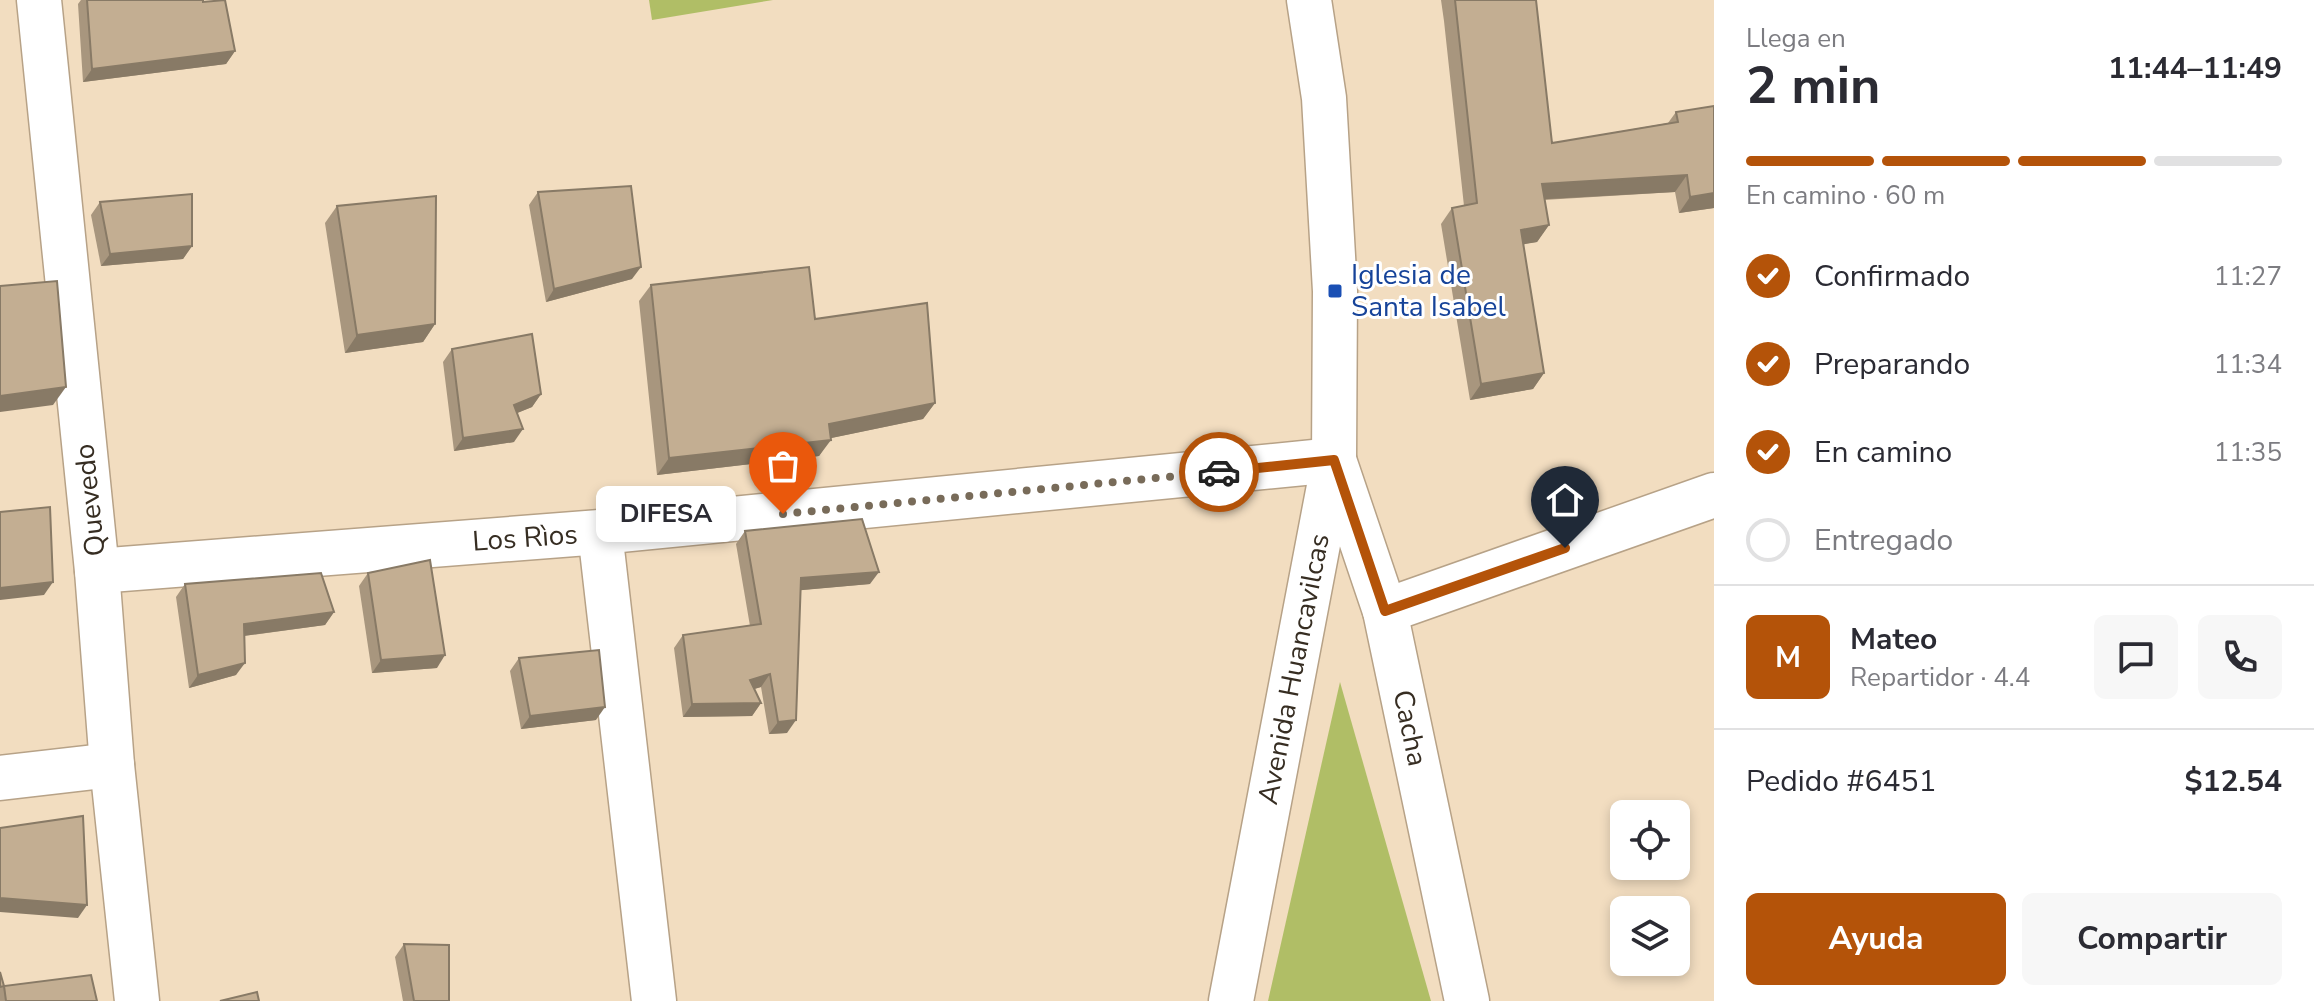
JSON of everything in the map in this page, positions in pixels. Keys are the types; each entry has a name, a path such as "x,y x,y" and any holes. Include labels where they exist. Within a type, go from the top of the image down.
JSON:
{"street":[{"name":"Quevedo","path":"39,0 137,1001"},
{"name":"Avenida Huancavilcas","path":"1231,1001 1334,460 1334,276 1324,98 1309,0"},
{"name":"Los Rìos","path":"97,571 600,532 1334,460"},
{"name":"Cacha","path":"1334,460 1385,611 1467,1001"},
{"path":"1385,611 1714,495"},
{"path":"600,532 654,1001"},
{"path":"0,778 112,765"}],"green space":[{"path":"649,0 773,0 652,20"},
{"path":"1340,682 1431,1001 1268,1001"}],"building":[{"path":"87,0 225,0 235,51 92,69"},
{"path":"1455,0 1536,0 1552,143 1678,122 1676,112 1714,106 1714,193 1690,197 1687,175 1542,184 1549,225 1521,230 1544,373 1481,384 1452,208 1477,203"},
{"path":"631,186 641,267 554,289 538,192"},
{"path":"192,194 192,246 110,254 100,202"},
{"path":"436,196 435,324 357,335 337,206"},
{"path":"809,267 815,319 927,303 935,403 829,424 831,440 669,458 651,285"},
{"path":"57,281 66,387 0,396 0,286"},
{"path":"532,334 541,394 514,405 523,429 463,438 452,349"},
{"path":"50,507 53,582 0,588 0,512"},
{"path":"862,519 879,572 801,578 796,720 778,722 770,674 750,680 761,703 692,704 683,635 761,624 745,531"},
{"path":"430,560 445,655 381,660 368,573"},
{"path":"321,573 334,612 244,624 245,663 198,675 185,584"},
{"path":"599,650 605,707 530,716 519,658"},
{"path":"83,816 87,905 0,898 0,828"},
{"path":"404,944 449,945 449,1001 414,1001"},
{"path":"91,975 97,1001 6,1001 4,986"},
{"path":"257,992 259,1001 220,1001"}],"way so far":[{"path":"783,514 1219,472"}],"place":[{"name":"Iglesia de Santa Isabel","path":"1335,291"},
{"name":"DIFESA","path":"783,514"}],"route":[{"path":"1219,472 1334,460 1385,611 1565,548"}]}
